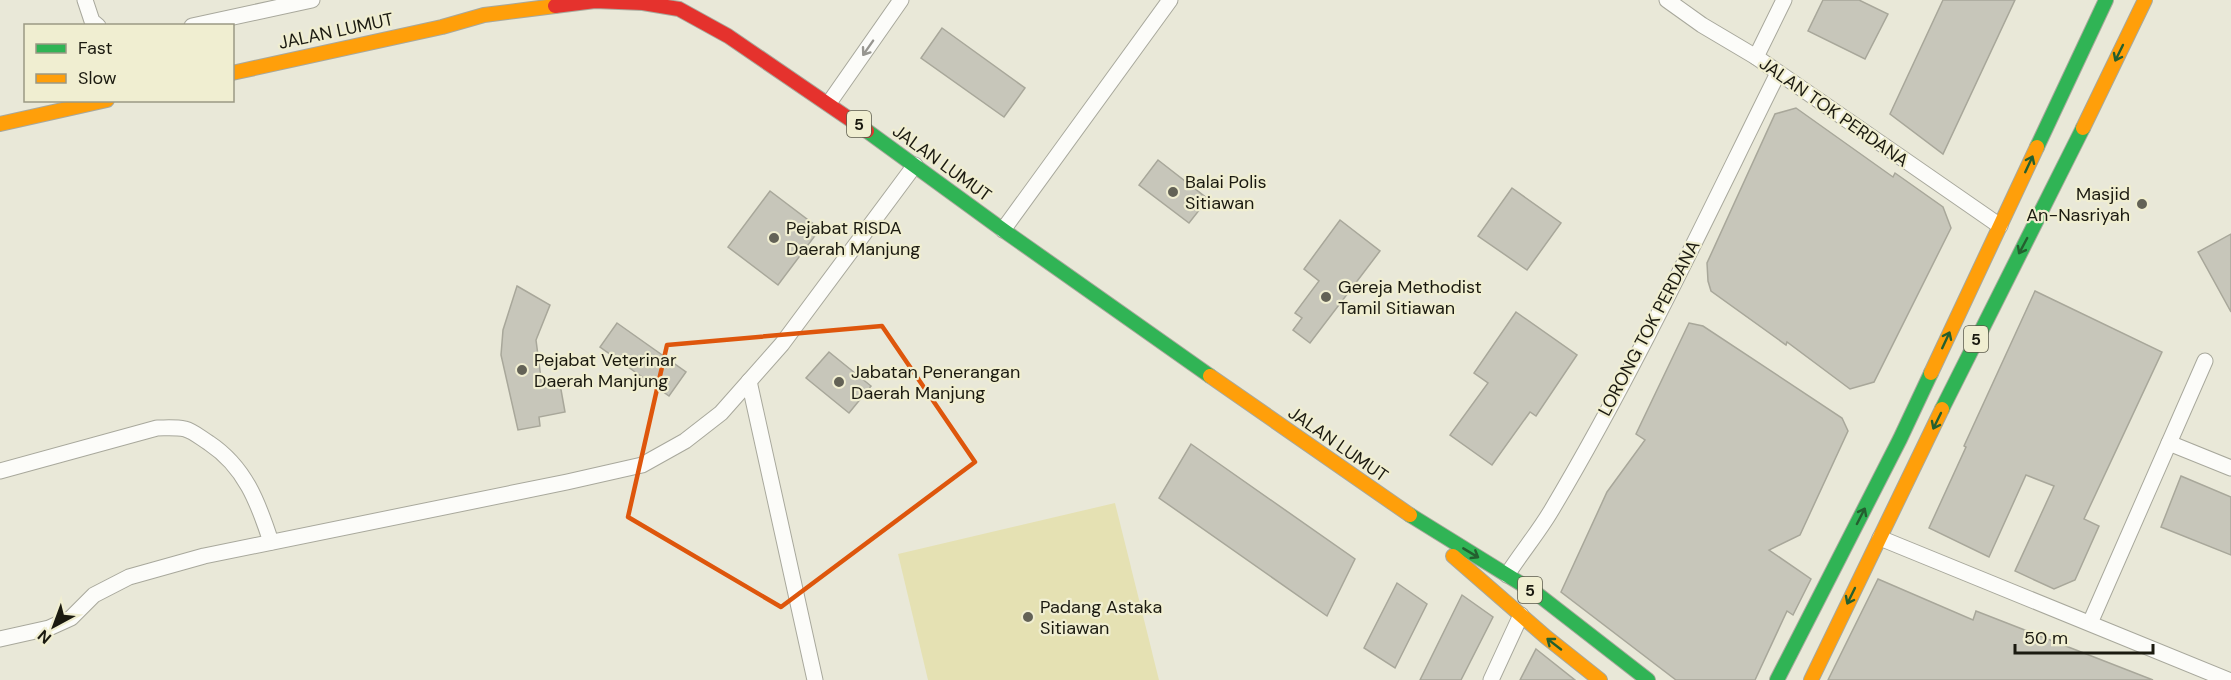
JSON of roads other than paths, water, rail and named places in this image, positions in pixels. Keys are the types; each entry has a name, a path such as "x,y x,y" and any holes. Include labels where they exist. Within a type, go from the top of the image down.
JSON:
{"highway":[{"name":"5","path":"1777,680 1900,439 2106,0"},
{"path":"2087,42 2112,0"},
{"name":"5","path":"1811,680 1993,305 2066,164 2145,0"},
{"name":"JALAN LUMUT","path":"234,73 442,27 483,8 595,1 643,3 680,9 728,36 829,103 1003,230 1403,511 1536,593 1648,680"},
{"path":"0,124 98,102"},
{"name":"JALAN LUMUT","path":"1403,511 1521,615 1600,680"}],"street":[{"path":"85,0 92,21 96,24"},
{"path":"199,24 263,5 312,0"},
{"path":"829,103 901,0"},
{"path":"1003,230 1170,0"},
{"name":"JALAN TOK PERDANA","path":"1667,0 1701,25 1756,57 2000,226"},
{"path":"1756,57 1784,0"},
{"name":"LORONG TOK PERDANA","path":"1507,575 1550,512 1600,421 1672,286 1778,73"},
{"path":"0,639 50,628 70,618 94,595 129,577 204,556 642,465 685,441 721,413 782,344 915,165"},
{"path":"2090,623 2205,361"},
{"path":"749,381 815,680"},
{"path":"0,471 157,428 188,430 231,461 258,502 271,542"},
{"path":"2169,443 2231,468"},
{"path":"1880,538 2228,680"},
{"path":"1491,680 1521,615"}],"place":[{"name":"Balai Polis Sitiawan","path":"1173,192"},
{"name":"Masjid An-Nasriyah","path":"2142,204"},
{"name":"Pejabat RISDA Daerah Manjung","path":"774,238"},
{"name":"Gereja Methodist Tamil Sitiawan","path":"1326,297"},
{"name":"Pejabat Veterinar Daerah Manjung","path":"522,370"},
{"name":"Jabatan Penerangan Daerah Manjung","path":"839,382"},
{"name":"Padang Astaka Sitiawan","path":"1028,617"}]}
